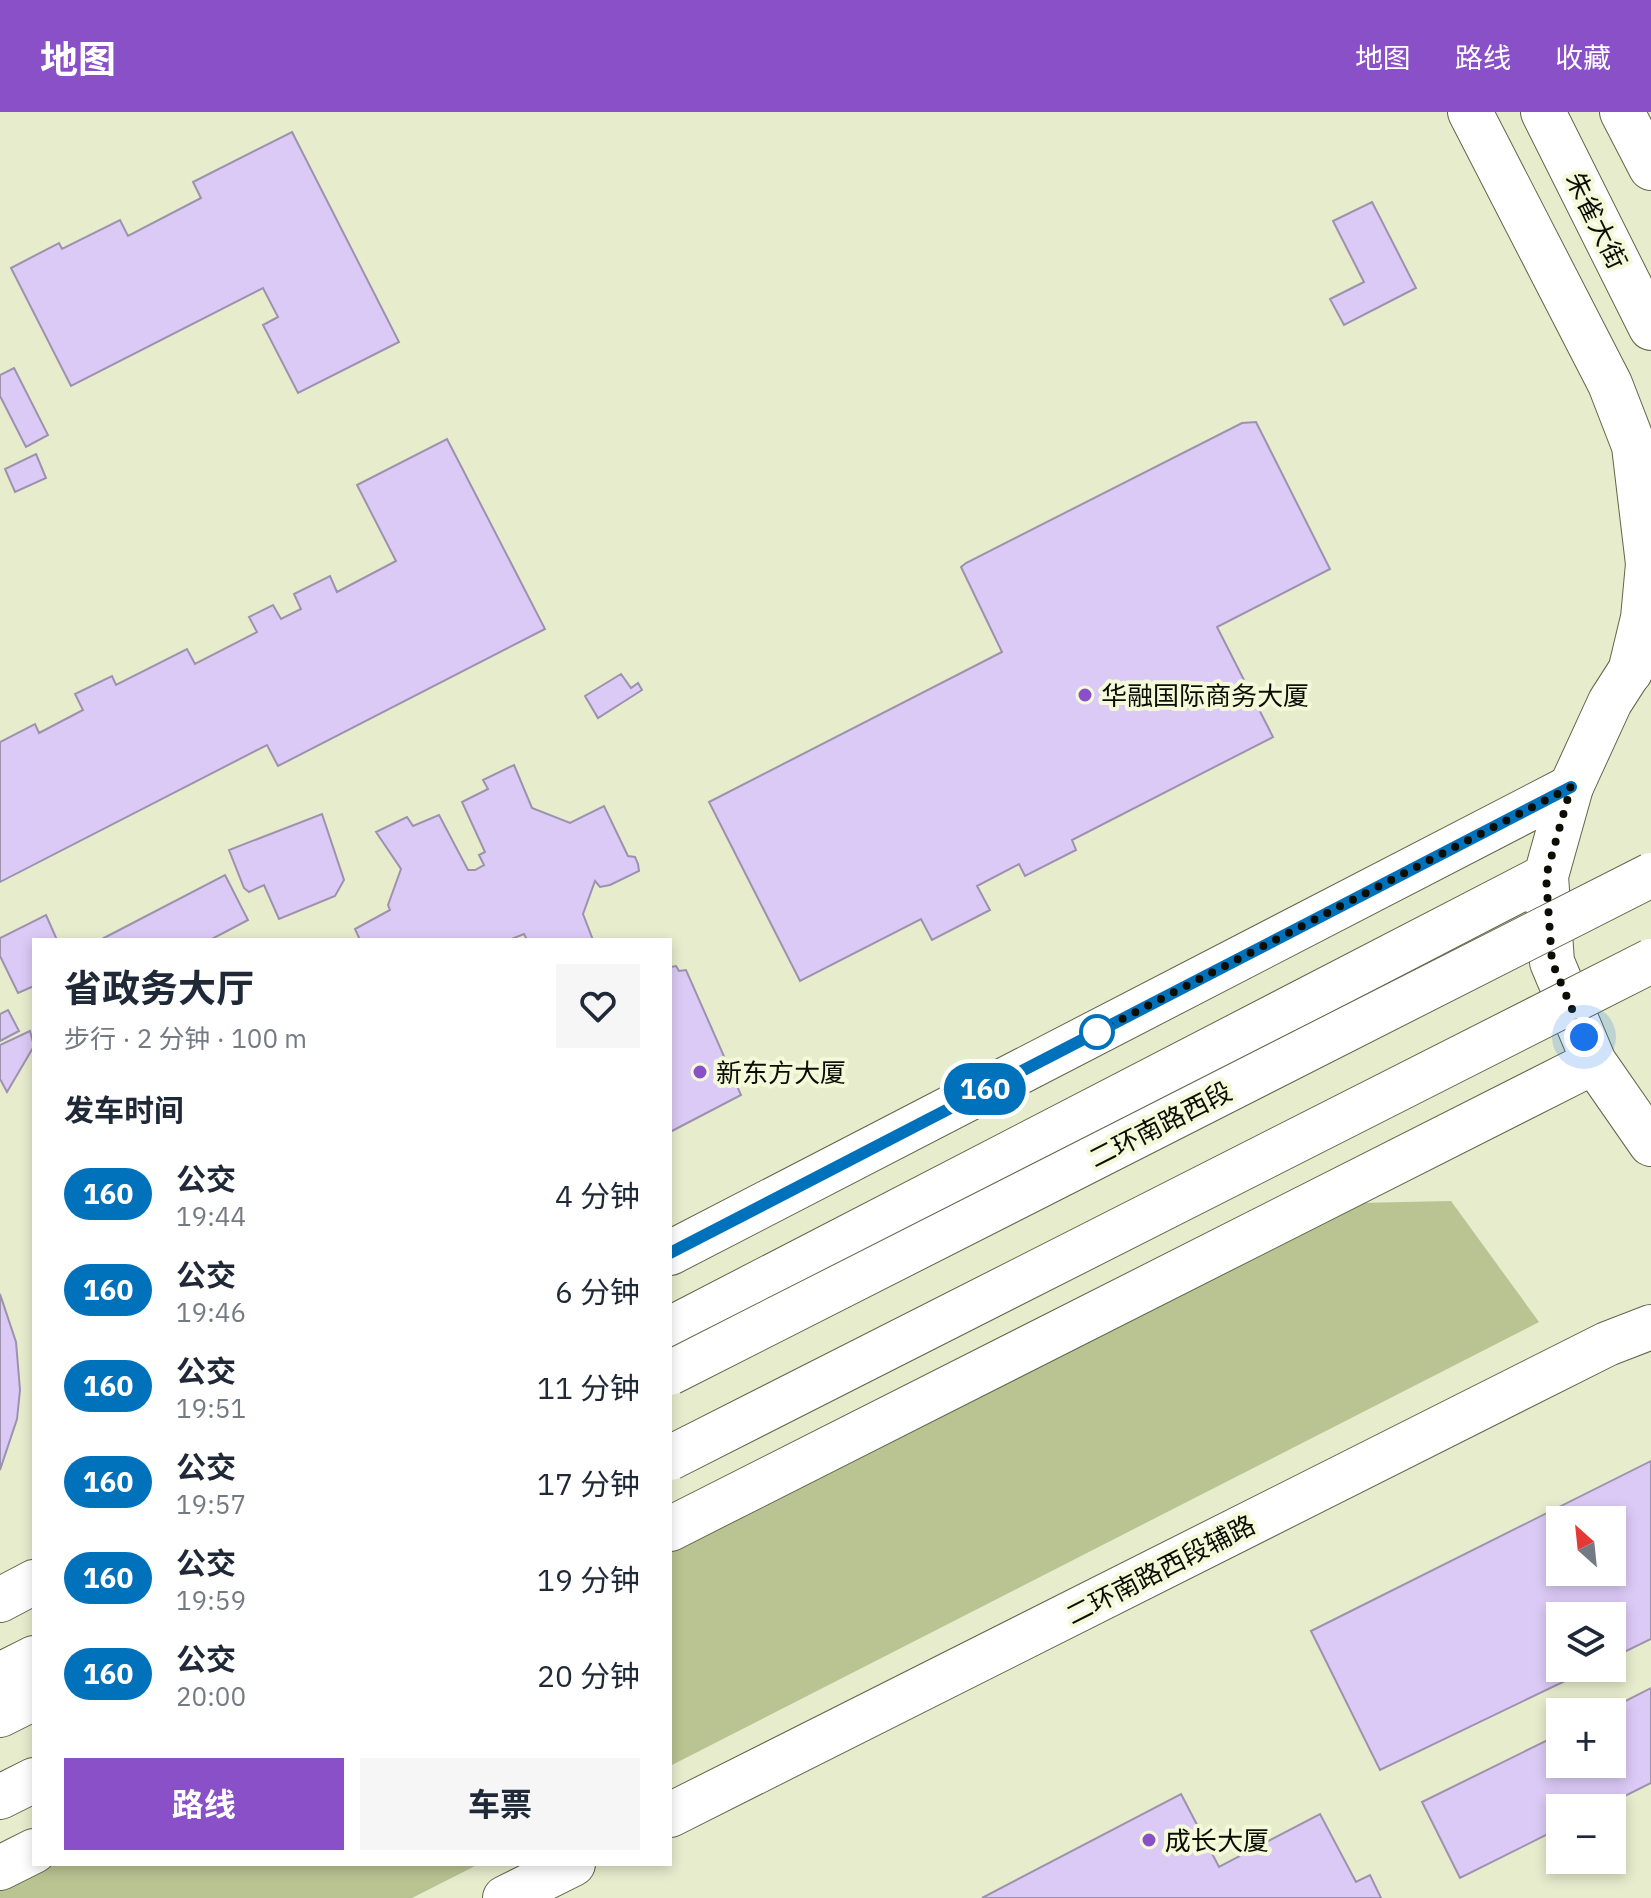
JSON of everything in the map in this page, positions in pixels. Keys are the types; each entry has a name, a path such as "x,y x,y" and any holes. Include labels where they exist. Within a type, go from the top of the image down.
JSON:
{"main road":[{"path":"1470,112 1610,384 1634,446 1648,564 1640,655 1610,702 1571,787 1546,876 1552,962 1594,1062 1651,1144"},
{"name":"朱雀大街","path":"1543,112 1651,328"},
{"path":"1622,112 1651,168"},
{"path":"672,1252 1571,787"},
{"name":"二环南路西段","path":"672,1372 1651,875"},
{"name":"二环南路西段","path":"672,1328 1546,876"},
{"path":"672,1457 1651,961"},
{"path":"672,1528 1594,1062"},
{"name":"二环南路西段辅路","path":"672,1814 1607,1344 1651,1327"},
{"path":"0,1600 32,1583"},
{"path":"0,1675 32,1659"},
{"path":"0,1715 32,1699"},
{"path":"0,1797 32,1781"},
{"path":"0,1868 32,1852"},
{"path":"505,1898 569,1866"}],"green space":[{"path":"1451,1201 1539,1322 672,1765 672,1550 1358,1203"},
{"path":"47,1866 475,1866 412,1898 0,1898 0,1890"}],"building":[{"path":"292,132 399,342 298,393 263,325 278,317 263,288 71,386 11,268 59,243 62,249 120,220 128,236 201,198 193,182"},
{"path":"1372,202 1416,288 1344,325 1330,299 1364,282 1333,221"},
{"path":"14,368 48,435 26,447 0,396 0,375"},
{"name":"华融国际商务大厦","path":"1256,422 1330,569 1217,627 1273,737 1072,840 1076,850 1025,876 1019,864 977,886 990,910 932,940 921,919 800,981 709,802 1002,652 961,567 966,563 1242,423"},
{"path":"447,439 545,629 278,766 267,745 0,882 0,742 35,724 39,733 83,710 75,694 112,676 116,685 187,649 195,664 257,632 249,617 273,605 281,619 301,609 294,594 330,576 337,592 396,561 357,485"},
{"path":"36,454 46,478 15,492 5,469"},
{"path":"621,674 631,688 638,683 642,690 598,718 585,696"},
{"path":"514,765 532,808 570,823 604,806 628,856 635,857 639,871 610,885 600,887 595,881 583,914 592,938 526,938 524,934 514,938 359,938 355,929 390,910 388,905 401,869 376,832 407,817 413,826 439,815 468,870 484,865 479,855 485,852 462,802 488,789 483,780"},
{"path":"322,814 344,880 335,896 279,919 264,885 249,892 244,888 229,850"},
{"path":"225,875 248,920 214,938 104,938"},
{"path":"46,915 56,938 32,938 32,987 18,993 0,956 0,938"},
{"name":"新东方大厦","path":"676,966 679,971 686,970 741,1095 672,1131 672,967"},
{"path":"8,1010 19,1031 0,1041 0,1014"},
{"path":"30,1031 32,1049 7,1092 0,1079 0,1045"},
{"path":"0,1294 16,1342 20,1390 17,1419 0,1470"},
{"path":"1651,1461 1651,1639 1626,1651 1626,1602 1546,1602 1546,1682 1563,1682 1380,1770 1311,1631 1546,1514 1546,1586 1626,1586 1626,1506 1561,1506"},
{"path":"1651,1688 1651,1783 1626,1796 1546,1794 1546,1835 1460,1878 1422,1802 1546,1741 1546,1778 1626,1778 1626,1701"},
{"name":"成长大厦","path":"1181,1794 1219,1867 1320,1814 1356,1882 1370,1875 1381,1898 982,1898"}],"bus line":[{"name":"160","path":"672,1252 1571,787"}],"place":[{"name":"华融国际商务大厦","path":"1085,695"},
{"name":"新东方大厦","path":"700,1072"},
{"name":"成长大厦","path":"1149,1840"}],"route":[{"path":"1097,1032 1571,787 1546,876 1552,962 1584,1037"}]}
